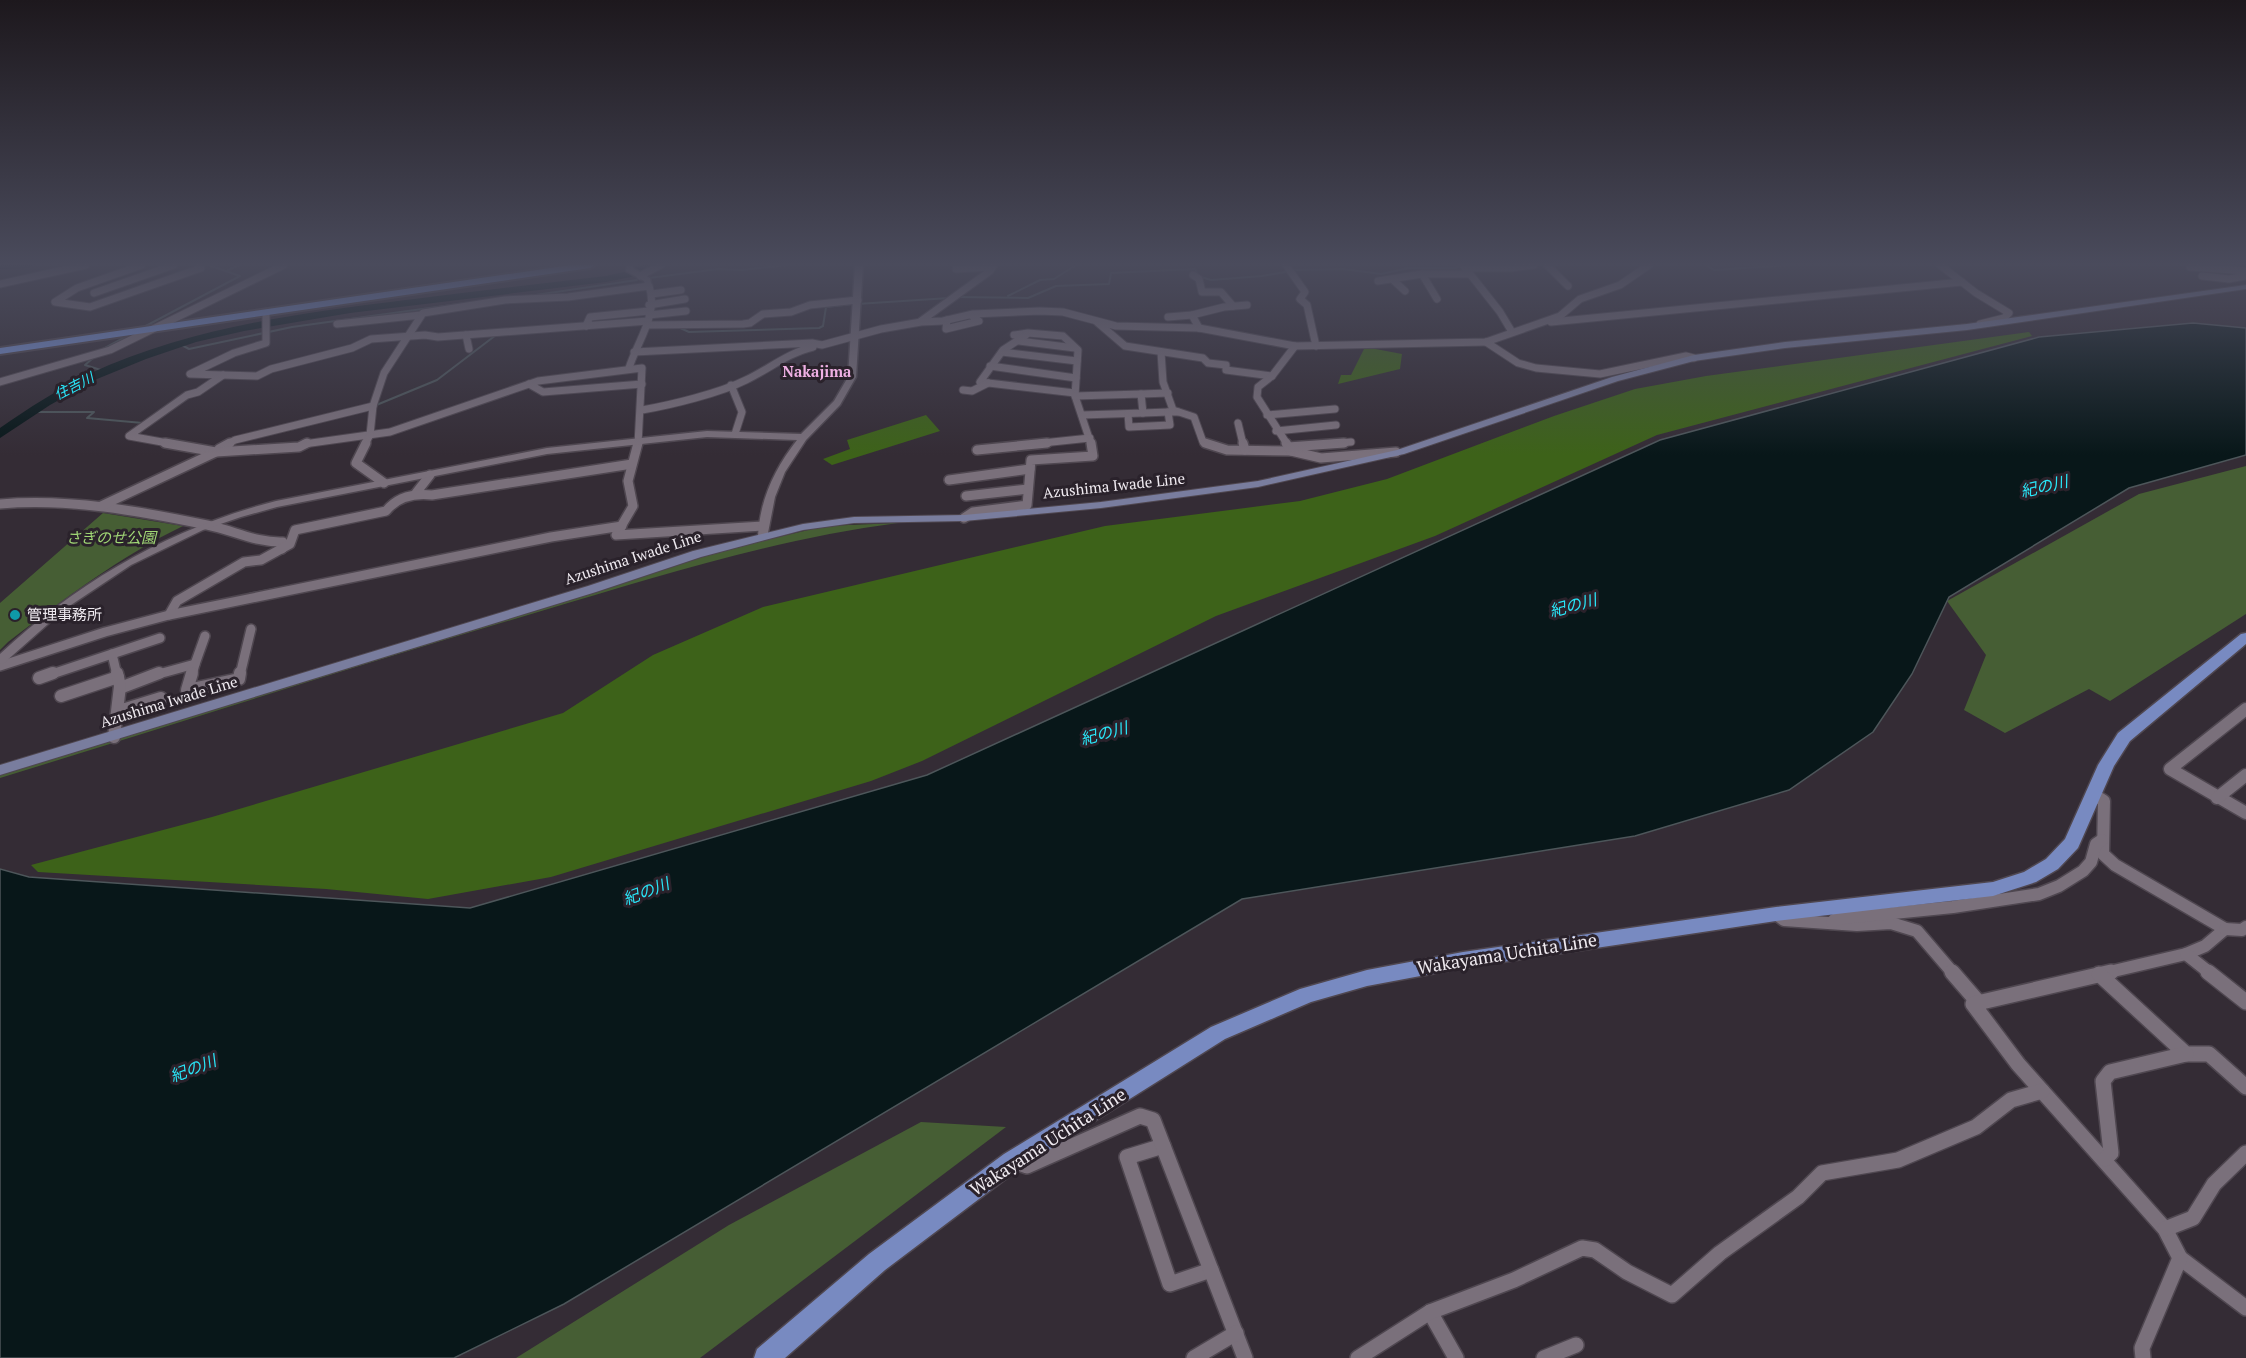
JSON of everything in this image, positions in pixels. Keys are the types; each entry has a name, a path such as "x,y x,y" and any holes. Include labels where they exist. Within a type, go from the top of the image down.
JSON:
{"highway":[{"path":"138,330 146,328"},
{"path":"0,349 151,328"}],"main road":[{"name":"Azushima Iwade Line","path":"0,770 592,589 763,531 831,522 964,518 1207,492 1330,470 1400,452 1615,379 1694,358 1785,345 1953,328"},
{"name":"Wakayama Uchita Line","path":"766,1358 877,1262 1012,1161 1218,1033 1307,995 1367,978 1463,960 1776,914 1993,889 2030,877 2052,864 2072,843 2106,765 2124,736 2246,637"}],"street":[{"path":"266,328 266,343 234,353 190,374 257,376 271,369 352,348 371,339 554,328"},
{"path":"384,483 356,463 370,435 373,406 384,373 413,328"},
{"path":"629,368 644,328"},
{"path":"224,375 180,400 129,436 214,452 241,448 299,447 308,442 390,432 529,384 595,372 642,368 639,441 628,481 633,506 616,535 763,531 773,487 782,467 804,437 845,394 852,377 856,328"},
{"path":"642,410 665,406 744,381 797,351 889,328"},
{"path":"1102,328 1117,337 1125,346 1203,358 1208,363 1226,365 1226,370 1272,376"},
{"path":"1201,328 1295,346 1316,346 1353,343 1486,342 1524,328"},
{"path":"1312,328 1316,346"},
{"path":"1510,328 1512,332"},
{"path":"0,382 110,350 138,330"},
{"path":"949,480 1093,456 1090,438 1075,395 1078,351 1063,336 1028,333 1016,338 1002,352 980,382 1075,395 1168,393"},
{"path":"466,335 469,349"},
{"path":"1016,338 1075,348"},
{"path":"1486,342 1518,363 1536,368 1600,374 1686,356 1694,358"},
{"path":"634,352 803,343 822,345"},
{"path":"1295,346 1272,376 1258,387 1257,397 1289,449 1321,458 1400,452"},
{"path":"1002,352 1077,361"},
{"path":"1161,352 1160,372 1168,393 1168,402 1173,410 1194,417 1203,442 1227,450 1289,449 1351,442"},
{"path":"990,366 1076,378"},
{"path":"590,387 595,372"},
{"path":"963,390 972,391 988,383"},
{"path":"529,384 540,392 642,384"},
{"path":"731,385 742,412 735,434"},
{"path":"1141,394 1143,413"},
{"path":"101,506 235,440 373,406"},
{"path":"1268,415 1335,409"},
{"path":"1128,414 1129,427 1170,425 1168,412"},
{"path":"1082,415 1179,412"},
{"path":"1238,423 1245,450"},
{"path":"1276,430 1336,425"},
{"path":"0,660 28,633 112,572 163,543 235,514 547,451 735,434 804,437"},
{"path":"977,450 1090,438"},
{"path":"964,518 973,512 1026,505 1031,444"},
{"path":"169,615 177,601 244,562 261,560 291,544 295,530 386,511 392,502 417,493 432,495 632,464"},
{"path":"417,493 430,475"},
{"path":"966,496 1028,489"},
{"path":"0,504 37,501 101,506 204,525 267,543 283,543 282,549"},
{"path":"0,666 105,632 169,615 551,537 622,526"},
{"path":"235,699 251,629"},
{"path":"206,636 187,690 239,679"},
{"path":"39,678 160,638"},
{"path":"112,654 119,682 119,711 114,737"},
{"path":"61,696 195,664"},
{"path":"119,711 161,698"},
{"path":"2246,709 2170,769 2246,813"},
{"path":"2217,798 2246,775"},
{"path":"2093,794 2104,801 2103,854 2115,865 2225,929 2242,930 2246,927"},
{"path":"1832,923 1834,920 1844,918 1953,907 2039,894 2070,880 2083,871 2091,862 2096,844 2102,840"},
{"path":"1776,914 1784,920 1857,926 1891,923 1917,931 1978,1002"},
{"path":"2225,929 2205,946 2186,954 1973,1004 2042,1091 2165,1229 2180,1258 2246,1308"},
{"path":"2186,954 2246,1002"},
{"path":"2099,974 2186,1054"},
{"path":"2104,1159 2111,1153 2103,1081 2110,1072 2186,1054 2209,1054 2246,1087"},
{"path":"1358,1358 1430,1312 1514,1280 1582,1248 1595,1250 1627,1272 1672,1295 1696,1271 1811,1189 1822,1173 1898,1160 1976,1127 2011,1100 2042,1091"},
{"path":"1012,1161 1028,1166 1140,1116 1153,1120 1245,1358"},
{"path":"1163,1146 1127,1157 1170,1284 1211,1270"},
{"path":"2165,1229 2193,1218 2214,1184 2246,1153"},
{"path":"2144,1358 2142,1348 2180,1258"},
{"path":"1430,1312 1456,1358"},
{"path":"1194,1358 1236,1333"},
{"path":"1544,1358 1576,1345"}],"green space":[{"path":"2029,332 2032,336 1657,435 1435,536 1216,616 922,761 871,781 551,877 428,899 326,889 38,872 31,865 212,817 563,713 653,655 763,607 1105,526 1300,501 1387,479 1554,416 1635,389 1706,376"},
{"path":"1365,347 1402,354 1400,369 1338,384 1341,375 1351,375"},
{"path":"926,415 940,431 832,465 823,459 850,449 847,440"},
{"path":"2246,466 2246,614 2110,701 2089,689 2005,733 1964,710 1986,655 1947,601 2139,494"},
{"name":"さぎのせ公園","path":"103,513 183,526 137,551 92,580 0,650 0,603"},
{"path":"898,523 807,539 716,560 403,653 0,778 0,774 703,555 825,526"},
{"path":"921,1122 1006,1127 700,1358 516,1358 729,1225"}],"water":[{"name":"紀の川","path":"2134,328 2246,328 2246,455 2129,488 1949,597 1912,674 1873,732 1789,790 1635,836 1242,899 564,1304 454,1358 0,1358 0,869 29,877 470,908 927,775 1660,440 2039,337"}],"waterway":[{"name":"住吉川","path":"0,434 46,402 93,377 142,356 239,328"},
{"path":"178,343 189,349 286,328"},
{"path":"681,328 689,332 807,328"},
{"path":"103,349 131,334"},
{"path":"374,406 437,380 496,335"},
{"path":"93,358 85,365 104,371"},
{"path":"28,412 94,412 87,418 143,423"},
{"path":"250,594 276,589"}],"place":[{"name":"管理事務所","path":"15,615"}],"district":[{"name":"Nakajima","path":"817,372"}]}
